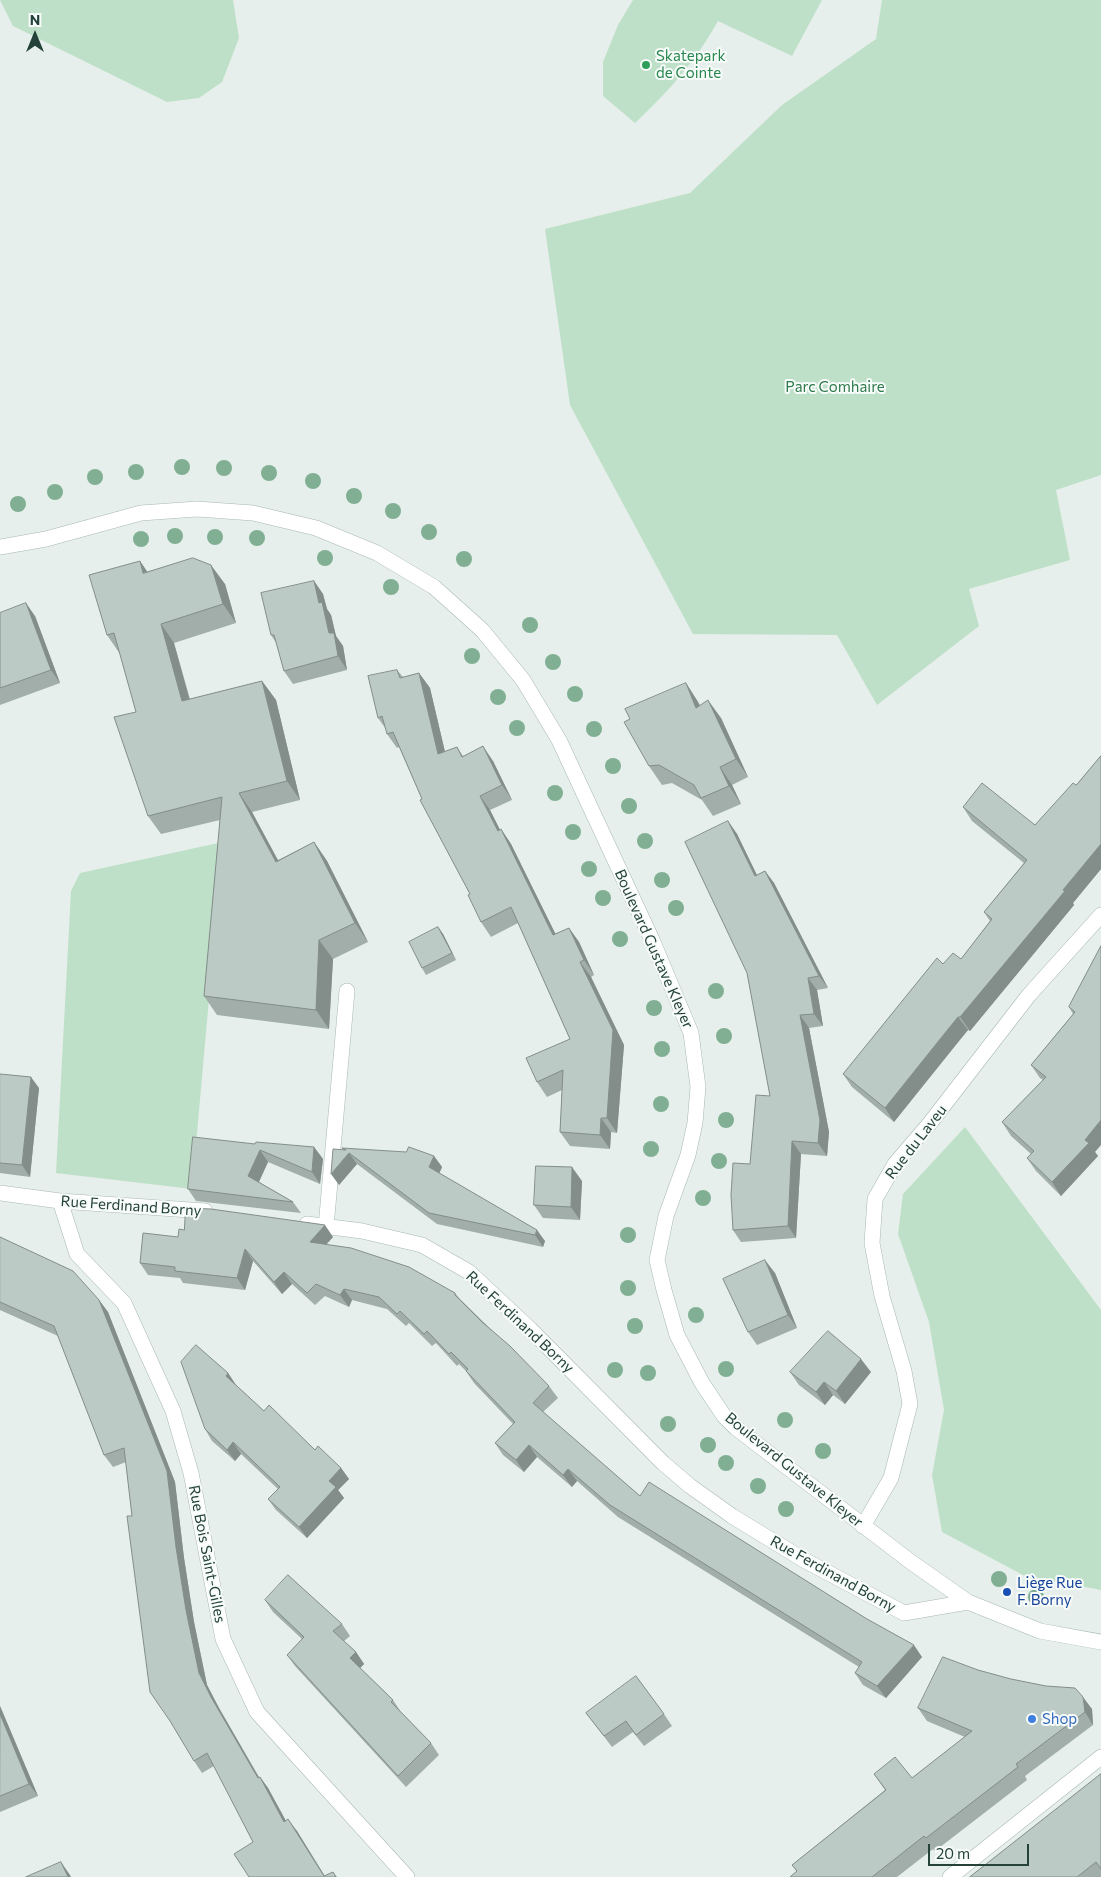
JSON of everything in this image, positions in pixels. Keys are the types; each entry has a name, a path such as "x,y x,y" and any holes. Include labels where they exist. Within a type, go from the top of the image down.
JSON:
{"street":[{"name":"Boulevard Gustave Kleyer","path":"0,547 46,540 141,513 197,509 253,512 316,528 377,553 434,587 482,630 524,680 559,740 653,942 692,1033 698,1087 695,1123 688,1155 666,1216 657,1260 677,1335 702,1383 724,1416 863,1526 968,1602 1040,1631 1101,1642"},
{"name":"Rue du Laveu","path":"863,1526 891,1478 910,1404 904,1370 882,1296 872,1243 875,1199 895,1164 930,1123 1029,995 1101,915"},
{"path":"326,1227 346,991"},
{"name":"Rue Ferdinand Borny","path":"0,1193 60,1201 220,1212"},
{"name":"Rue Bois Saint-Gilles","path":"60,1201 77,1254 124,1303 173,1411 191,1473 223,1639 257,1712 407,1877"},
{"name":"Rue Ferdinand Borny","path":"297,1223 362,1232 422,1245 469,1272 530,1328 663,1463 690,1486 732,1516 804,1560 904,1613 968,1602"},
{"path":"950,1877 1101,1757"}],"green space":[{"path":"0,0 233,0 239,38 222,82 199,98 167,102 13,26"},
{"name":"Skatepark de Cointe","path":"633,0 822,0 792,56 718,21 681,75 635,123 603,96 603,62 618,25"},
{"name":"Parc Comhaire","path":"882,0 1101,0 1101,475 1056,490 1070,560 969,589 979,626 877,705 837,635 693,634 570,405 545,229 690,193 782,105 876,39"},
{"path":"223,842 192,1189 56,1173 71,891 80,873"},
{"path":"965,1127 1101,1310 1101,1590 1023,1575 942,1532 932,1475 944,1410 929,1322 898,1234 903,1194"}],"building":[{"path":"193,558 211,565 223,604 161,624 182,701 262,681 287,781 239,793 276,862 314,842 355,923 319,940 316,1010 204,996 222,797 148,816 114,717 136,712 114,633 107,635 89,575 140,561 143,573"},
{"path":"314,581 319,603 322,602 329,633 334,633 338,656 284,671 274,635 271,635 261,593"},
{"path":"26,603 51,670 0,688 0,613"},
{"path":"397,670 400,678 419,673 438,754 457,747 462,757 483,746 502,785 480,796 498,831 501,829 553,935 569,928 584,960 580,962 613,1030 607,1118 601,1118 600,1135 560,1132 563,1070 537,1082 526,1058 570,1039 511,907 481,922 468,895 470,894 420,800 422,799 393,732 387,734 382,716 378,718 368,676"},
{"path":"686,683 696,708 708,700 736,759 720,767 729,786 701,798 694,785 659,765 649,766 624,722 630,719 625,709"},
{"path":"1101,756 1101,844 1063,890 1065,891 960,1017 958,1017 885,1108 843,1074 937,958 943,964 953,953 961,959 992,919 984,912 1027,860 963,807 982,783 1035,825 1073,783 1076,785"},
{"path":"728,821 755,876 765,871 819,976 808,978 814,1014 800,1015 820,1120 818,1143 792,1141 788,1226 733,1230 731,1195 733,1163 750,1164 756,1095 770,1096 747,973 685,842"},
{"path":"438,927 452,953 422,968 409,942"},
{"path":"1101,946 1101,1120 1085,1140 1089,1143 1052,1182 1027,1158 1034,1151 1002,1122 1046,1077 1031,1065 1075,1012 1069,1007"},
{"path":"0,1074 31,1077 22,1165 0,1163"},
{"path":"193,1137 255,1144 256,1142 314,1147 312,1172 260,1150 248,1176 293,1202 188,1189"},
{"path":"409,1147 434,1156 429,1167 537,1230 535,1235 429,1213 349,1153 331,1174 333,1149 406,1152"},
{"path":"536,1166 572,1167 571,1207 534,1205"},
{"path":"186,1208 211,1209 325,1225 310,1242 351,1248 409,1267 455,1293 482,1322 510,1346 549,1386 533,1403 640,1496 649,1482 867,1619 914,1645 877,1686 855,1673 862,1662 610,1505 568,1469 563,1475 529,1445 516,1460 495,1443 515,1422 466,1371 468,1369 451,1352 449,1354 427,1331 424,1334 400,1311 397,1314 379,1297 344,1289 340,1295 316,1284 307,1293 284,1272 274,1282 245,1249 237,1278 175,1271 175,1267 140,1263 143,1233 178,1237 179,1229 184,1230"},
{"path":"0,1237 73,1271 99,1300 167,1471 176,1547 199,1673 284,1822 288,1819 324,1876 333,1872 336,1877 249,1877 234,1854 253,1842 207,1753 194,1761 150,1692 127,1516 132,1516 124,1448 104,1455 54,1326 0,1302"},
{"path":"765,1260 788,1315 748,1332 723,1279"},
{"path":"828,1331 861,1359 836,1391 824,1382 816,1392 790,1372"},
{"path":"196,1345 228,1373 226,1376 264,1411 269,1405 315,1450 318,1446 341,1468 329,1481 336,1487 299,1527 268,1499 280,1487 233,1442 227,1450 205,1429 181,1362"},
{"path":"288,1575 342,1624 333,1631 356,1652 350,1658 393,1700 391,1702 431,1743 398,1776 287,1655 304,1637 265,1600"},
{"path":"943,1657 978,1670 1011,1679 1046,1686 1075,1688 1083,1697 1085,1712 1016,1764 1018,1767 872,1877 790,1877 797,1871 792,1865 886,1790 874,1774 895,1757 912,1778 972,1731 918,1708"},
{"path":"636,1676 664,1714 636,1735 626,1721 604,1736 586,1713"},
{"path":"0,1714 29,1784 0,1796"},
{"path":"1101,1774 1101,1869 1096,1862 1077,1877 970,1877"},
{"path":"61,1862 68,1877 26,1877"}],"place":[{"name":"Skatepark de Cointe","path":"646,65"},
{"name":"Liège Rue F. Borny","path":"1007,1592"},
{"name":"Shop","path":"1032,1719"}]}
